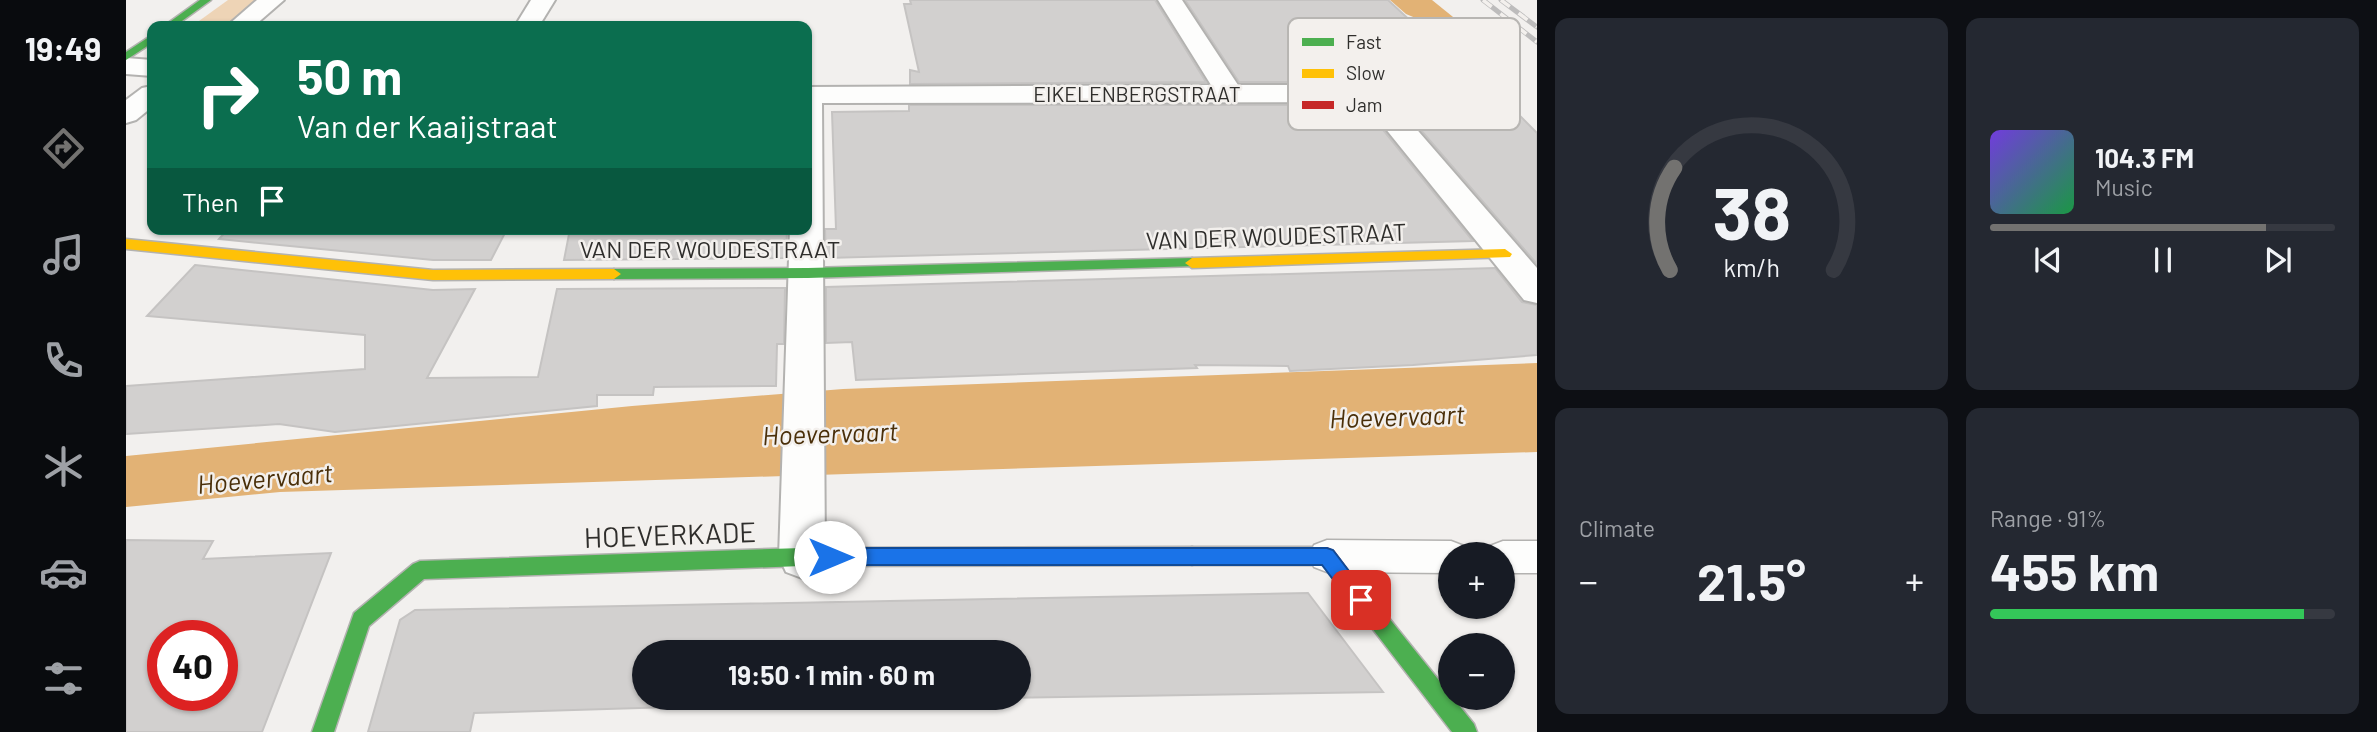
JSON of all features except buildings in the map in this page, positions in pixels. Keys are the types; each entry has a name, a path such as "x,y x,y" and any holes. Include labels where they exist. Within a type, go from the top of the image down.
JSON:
{"street":[{"path":"176,21 206,0"},
{"path":"245,21 272,0"},
{"path":"530,21 543,0"},
{"path":"1170,0 1231,95"},
{"path":"126,57 147,42"},
{"path":"126,65 147,67"},
{"name":"EIKELENBERGSTRAAT","path":"812,95 1288,95"},
{"path":"126,114 147,98"},
{"path":"1402,130 1537,291"},
{"path":"802,557 808,235"},
{"name":"VAN DER WOUDESTRAAT","path":"126,244 433,275 808,273 1505,254"},
{"path":"1327,556 1465,732"},
{"name":"HOEVERKADE","path":"323,732 361,620 420,570 802,557 1327,556"}],"lane":[{"path":"1327,556 1438,557"},
{"path":"1515,557 1537,557"}],"shaded area":[{"path":"228,0 259,0 232,21 199,21"}],"water":[{"path":"1390,0 1432,0 1454,18 1416,18 1406,14"},
{"name":"Hoevervaart","path":"1537,363 1537,452 280,492 126,507 126,456 632,406 843,389"}],"railway":[{"path":"1483,0 1506,18"},
{"path":"1501,0 1537,27"},
{"path":"1520,29 1537,42"}],"traffic: fast":[{"path":"176,21 206,0"},
{"path":"126,57 147,42"},
{"path":"614,274 808,273 1192,263"},
{"path":"323,732 361,620 420,570 802,557 1192,556"},
{"path":"1345,578 1466,732"}],"traffic: slow":[{"path":"126,244 433,275 614,274"},
{"path":"1192,263 1505,254"}],"traffic: jam":[{"path":"1192,556 1327,556 1345,578"}],"route":[{"path":"830,557 1327,556 1361,600"}]}
